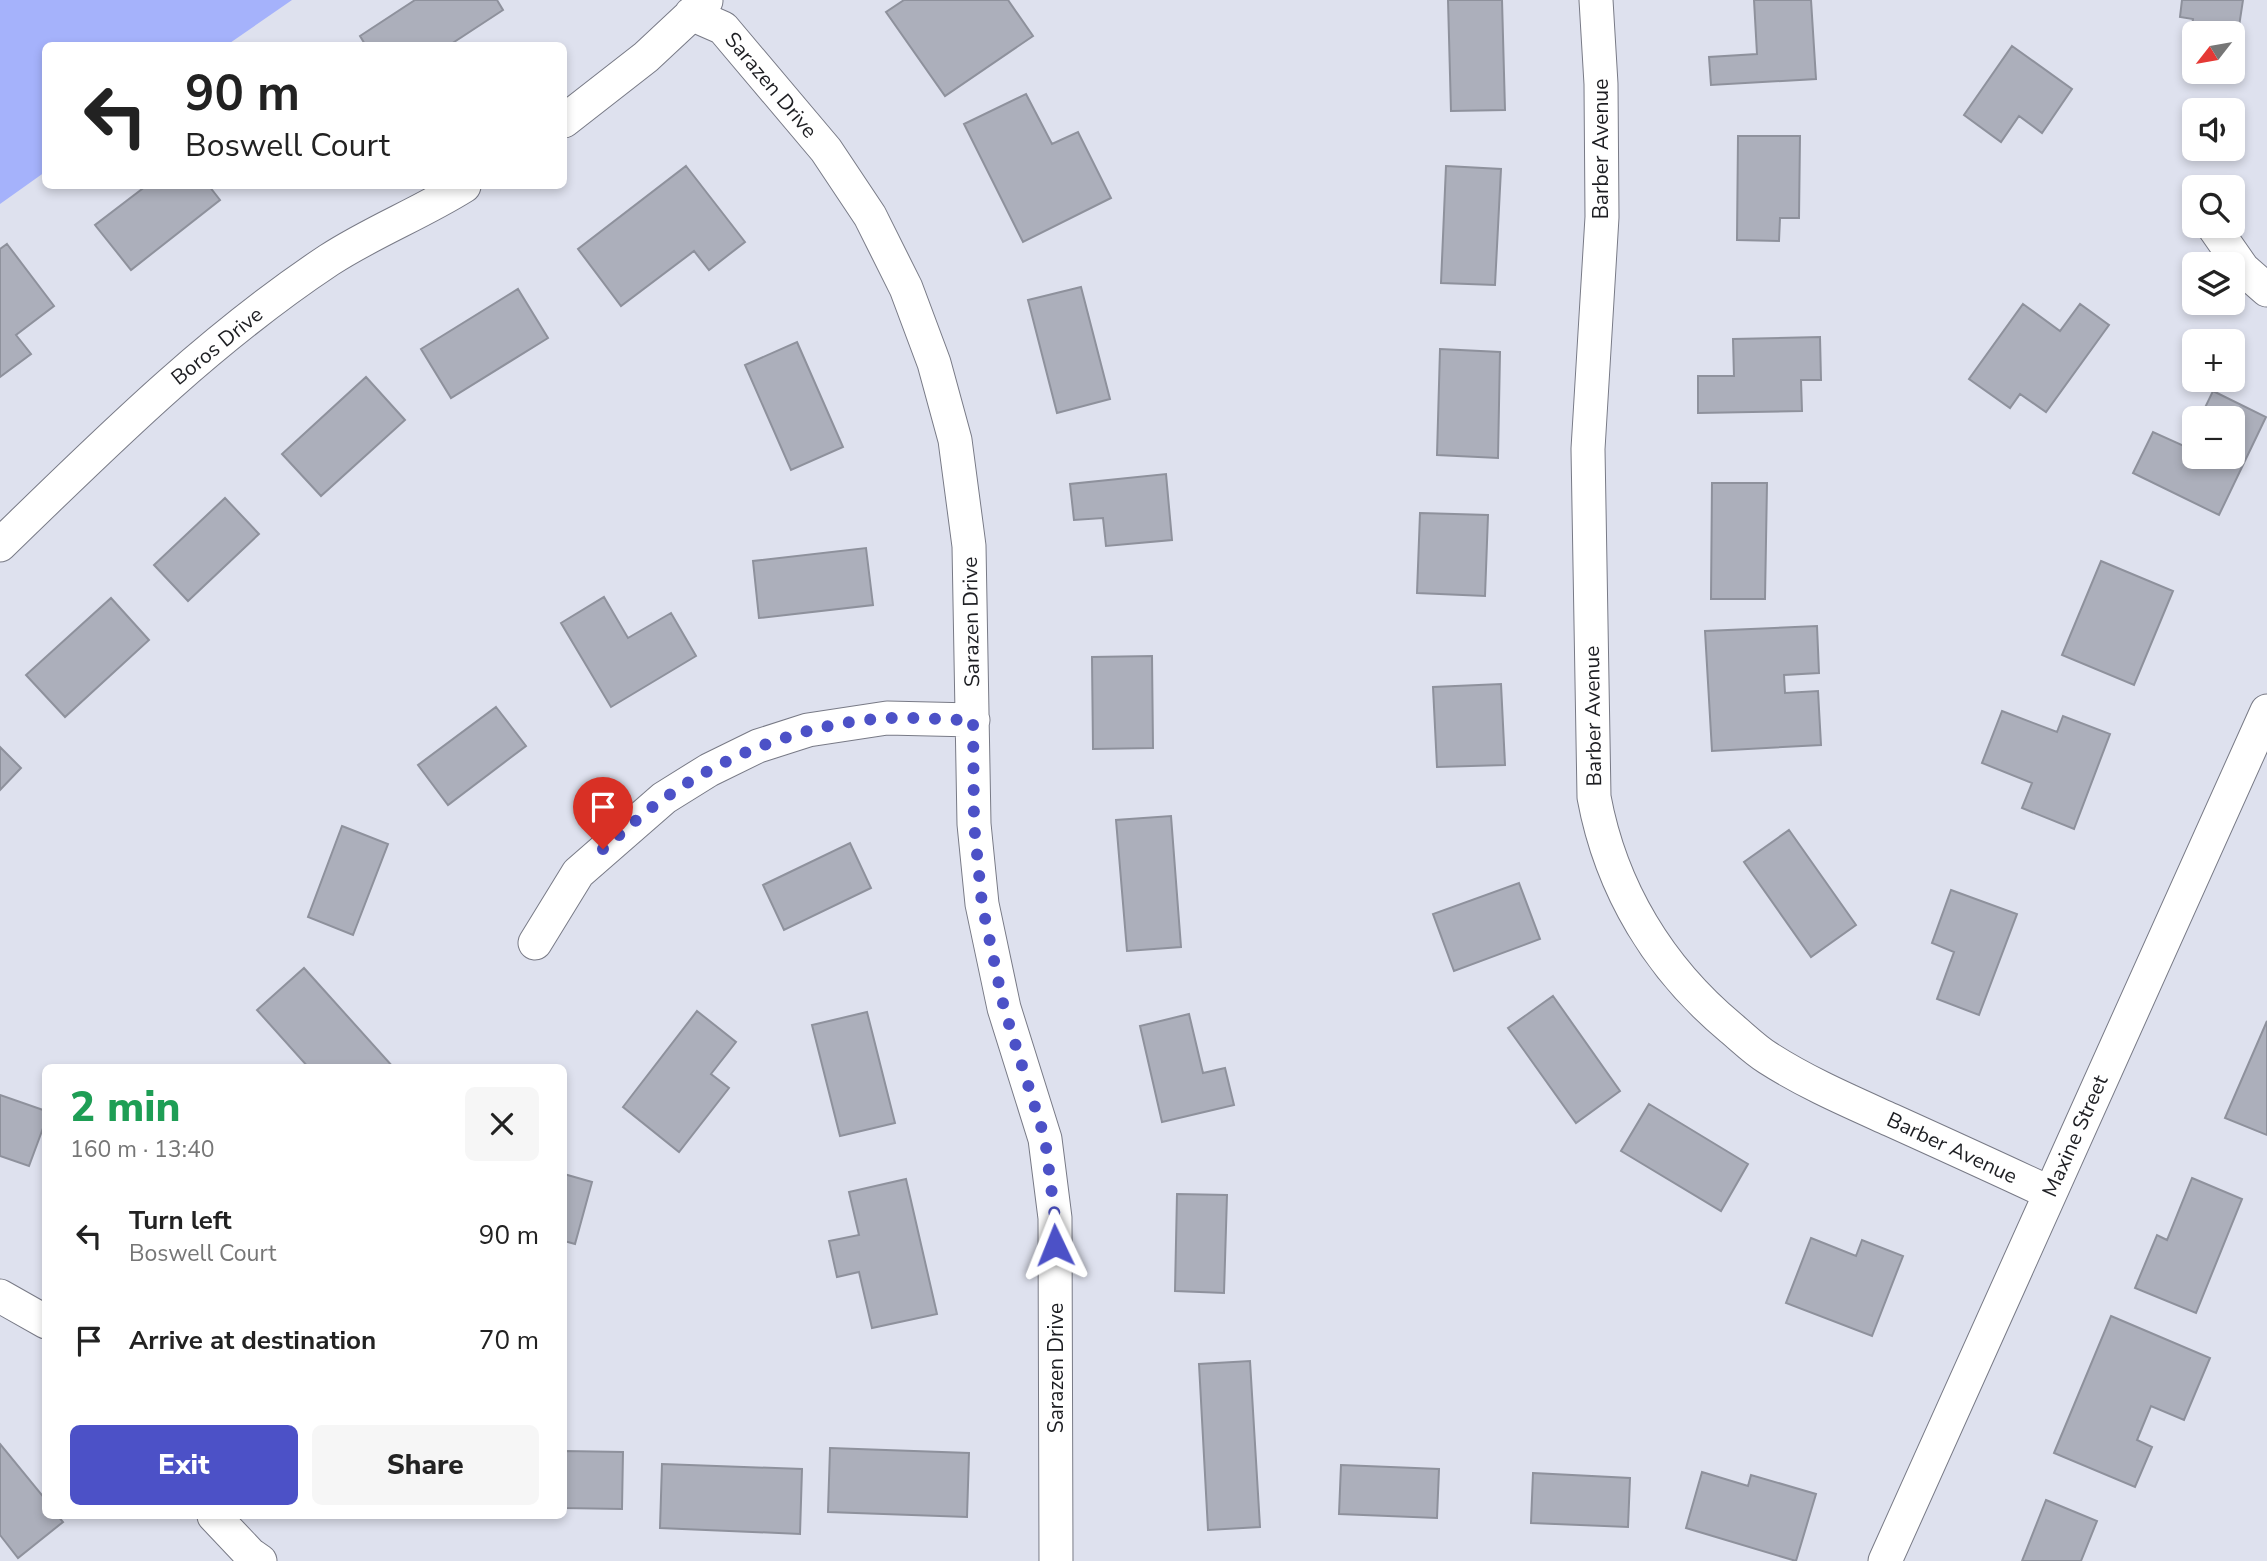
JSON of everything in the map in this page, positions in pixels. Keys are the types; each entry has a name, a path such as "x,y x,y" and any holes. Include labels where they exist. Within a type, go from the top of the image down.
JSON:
{"street":[{"name":"Barber Avenue","path":"1596,0 1601,84 1602,217 1588,449 1594,783 1599,823 1615,874 1638,922 1669,966 1704,1005 1765,1056 1812,1083 2050,1193"},
{"path":"567,119 646,57 699,7"},
{"name":"Sarazen Drive","path":"699,7 723,28 826,150 870,216 906,288 934,363 955,440 970,546 974,824 982,904 1004,1008 1045,1139 1055,1218 1056,1561"},
{"name":"Boros Drive","path":"0,545 142,408 223,338 330,260 459,189"},
{"path":"2221,238 2242,269 2267,290"},
{"name":"Maxine Street","path":"1885,1561 2267,711"},
{"path":"535,943 578,873 664,798 709,770 758,746 808,730 887,718 973,720"},
{"path":"0,1296 42,1320"},
{"path":"217,1519 250,1555 260,1561"}],"shaded area":[{"path":"0,0 292,0 231,42 42,42 42,174 0,204"}],"building":[{"path":"415,0 497,0 503,10 454,42 364,42 360,36"},
{"path":"904,0 1008,0 1033,36 945,96 886,12"},
{"path":"1448,0 1502,0 1505,110 1451,111"},
{"path":"1754,0 1811,0 1816,79 1711,85 1709,57 1757,54"},
{"path":"2182,0 2243,0 2240,21 2193,21 2180,17"},
{"path":"2012,46 2072,89 2042,133 2019,116 2001,142 1964,115"},
{"path":"1026,94 1052,144 1078,132 1111,198 1023,242 964,124"},
{"path":"1738,136 1800,136 1799,218 1780,218 1779,241 1737,240"},
{"path":"686,166 745,242 709,270 694,251 621,306 578,249"},
{"path":"1446,166 1501,169 1495,285 1441,283"},
{"path":"142,189 211,189 220,200 131,270 95,225"},
{"path":"7,244 54,306 16,335 31,354 0,377 0,249"},
{"path":"1081,287 1110,399 1057,413 1028,300"},
{"path":"518,289 548,338 451,398 421,349"},
{"path":"2023,304 2060,331 2080,304 2109,325 2046,412 2020,394 2010,408 1969,379"},
{"path":"1820,337 1821,380 1801,380 1802,411 1698,413 1698,376 1734,376 1733,339"},
{"path":"797,342 843,447 791,470 745,365"},
{"path":"1440,349 1500,352 1498,458 1437,455"},
{"path":"366,377 405,420 321,496 282,454"},
{"path":"2213,392 2215,392 2244,406 2206,406"},
{"path":"2245,407 2266,417 2245,461"},
{"path":"2153,432 2182,445 2182,469 2241,469 2219,515 2133,473"},
{"path":"1166,474 1172,540 1106,546 1103,518 1074,520 1070,484"},
{"path":"1712,483 1767,483 1765,599 1711,599"},
{"path":"225,498 259,534 188,601 154,565"},
{"path":"1420,513 1488,515 1485,596 1417,593"},
{"path":"866,548 873,605 759,618 753,561"},
{"path":"2101,561 2173,591 2134,685 2062,655"},
{"path":"604,597 628,638 671,613 696,656 611,707 561,623"},
{"path":"111,598 149,640 65,717 26,675"},
{"path":"1817,626 1819,673 1784,675 1785,693 1818,691 1821,745 1712,751 1705,631"},
{"path":"1152,656 1153,748 1093,749 1092,657"},
{"path":"1501,684 1505,765 1437,767 1433,687"},
{"path":"496,707 526,746 448,805 418,765"},
{"path":"2002,711 2057,732 2063,716 2110,734 2074,829 2022,808 2032,783 1982,763"},
{"path":"0,747 21,768 0,790"},
{"path":"1171,816 1181,947 1127,951 1116,820"},
{"path":"342,826 388,844 353,935 308,917"},
{"path":"1789,830 1856,925 1811,957 1744,862"},
{"path":"850,843 871,888 784,930 763,885"},
{"path":"1519,883 1540,939 1454,971 1433,914"},
{"path":"1951,890 2017,914 1979,1015 1937,999 1954,952 1932,943"},
{"path":"304,968 390,1064 305,1064 257,1010"},
{"path":"1553,996 1620,1091 1576,1123 1508,1028"},
{"path":"697,1011 736,1042 711,1074 729,1088 679,1152 623,1107"},
{"path":"867,1012 895,1123 840,1136 812,1025"},
{"path":"1189,1014 1203,1073 1225,1068 1234,1105 1162,1122 1140,1026"},
{"path":"2267,1021 2267,1135 2225,1118"},
{"path":"0,1095 42,1110 42,1131 29,1166 0,1156"},
{"path":"1649,1104 1748,1164 1721,1211 1621,1151"},
{"path":"567,1175 592,1182 575,1244 567,1242"},
{"path":"2192,1178 2242,1199 2196,1313 2135,1288 2157,1235 2167,1240"},
{"path":"906,1179 937,1314 872,1328 859,1272 837,1277 829,1241 859,1235 849,1192"},
{"path":"1177,1194 1227,1195 1224,1293 1175,1291"},
{"path":"1811,1238 1856,1256 1862,1240 1903,1256 1872,1336 1786,1303"},
{"path":"2111,1316 2210,1358 2184,1420 2151,1406 2137,1440 2152,1447 2135,1487 2054,1453"},
{"path":"1250,1361 1260,1527 1208,1530 1199,1364"},
{"path":"0,1444 42,1495 42,1519 60,1519 63,1522 18,1558 0,1535"},
{"path":"830,1448 969,1453 967,1517 828,1512"},
{"path":"567,1451 623,1452 622,1509 567,1508"},
{"path":"662,1464 802,1469 800,1534 660,1528"},
{"path":"1341,1465 1439,1469 1437,1518 1339,1514"},
{"path":"1702,1472 1748,1486 1751,1475 1816,1494 1796,1561 1686,1528"},
{"path":"1533,1473 1630,1478 1628,1527 1531,1523"},
{"path":"2046,1500 2097,1521 2081,1561 2022,1561"}],"route":[{"path":"603,849 664,798 709,770 758,746 808,730 887,718 973,720 974,824 982,904 1004,1008 1045,1139 1055,1218 1055,1245"}]}
